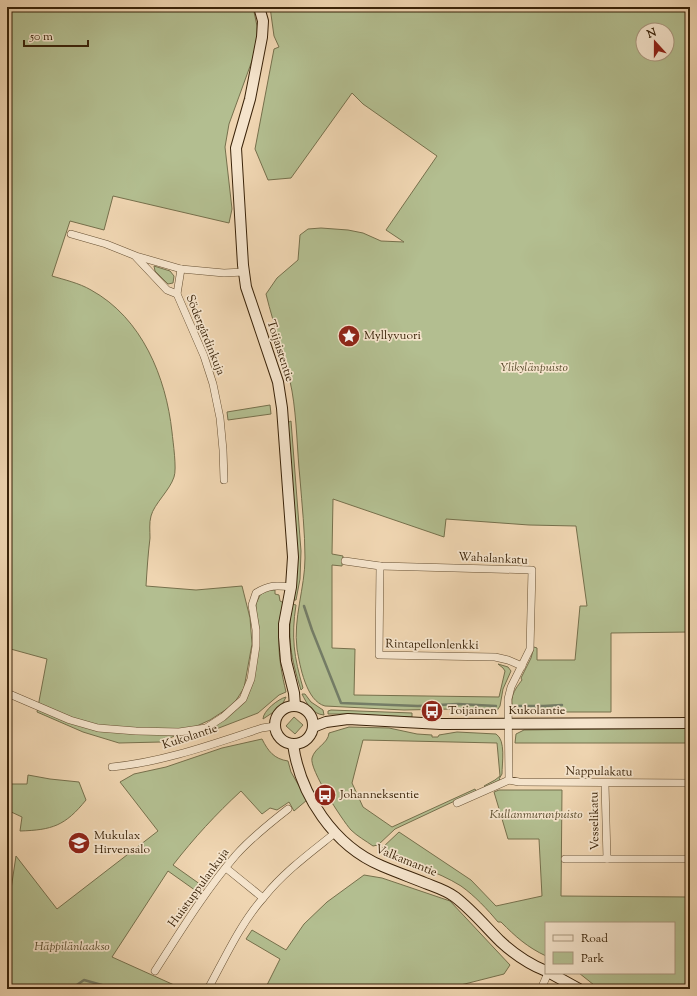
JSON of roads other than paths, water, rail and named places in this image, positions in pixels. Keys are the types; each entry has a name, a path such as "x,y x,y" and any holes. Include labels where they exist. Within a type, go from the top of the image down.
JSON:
{"street":[{"name":"Toijaistentie","path":"259,7 263,21 262,37 250,99 236,148 244,272 249,298 278,382 282,408 293,568 284,624 284,638 286,661 294,693 295,706"},
{"path":"71,234 106,244 136,256 181,269 224,273 244,272"},
{"path":"136,256 168,290 177,294"},
{"name":"Södergårdinkuja","path":"181,269 177,294 204,356 213,384 220,418 224,480"},
{"name":"Wahalankatu","path":"344,561 380,566 532,570 530,649 510,691 508,699 508,724"},
{"name":"Rintapellonlenkki","path":"380,566 379,655 495,657 508,660 522,666"},
{"path":"7,693 70,720 98,728 179,732 206,728 223,717 243,699 251,679 256,646 256,630 252,605 256,593 266,587 276,585 291,587"},
{"path":"295,706 303,708 310,714 313,727 312,732 306,740 298,744 288,743 280,738 275,726 281,712 295,706"},
{"name":"Kukolantie","path":"313,727 326,722 348,719 436,723 508,724 690,723"},
{"path":"457,803 509,780 508,724"},
{"name":"Kukolantie","path":"112,767 141,764 164,759 262,728 275,726"},
{"name":"Valkamantie","path":"293,744 295,758 303,783 322,815 335,833 352,849 364,858 453,895 477,916 506,947 525,960 545,970"},
{"name":"Nappulakatu","path":"509,780 519,782 605,784 690,783"},
{"name":"Vesselikatu","path":"605,784 607,858"},
{"name":"Huistuppulankuja","path":"155,971 207,893 226,868 249,842 288,809"},
{"path":"208,989 236,936 263,898 277,882 335,833"},
{"name":"Vesselikatu","path":"565,859 690,859"},
{"path":"226,868 263,898"},
{"path":"541,989 548,974"},
{"path":"551,974 578,989"}],"waterway":[{"path":"304,606 341,703 418,706 458,704 496,706"},
{"path":"519,706 562,705"},
{"path":"71,989 84,980 116,989"}],"place":[{"name":"Myllyvuori","path":"349,336"},
{"name":"Toijainen","path":"432,711"},
{"name":"Johanneksentie","path":"325,795"},
{"name":"Mukulax Hirvensalo","path":"79,843"}],"park label":[{"name":"Ylikylänpuisto","path":"534,368"},
{"name":"Kullanmurunpuisto","path":"536,815"},
{"name":"Häppilänlaakso","path":"72,947"}]}
